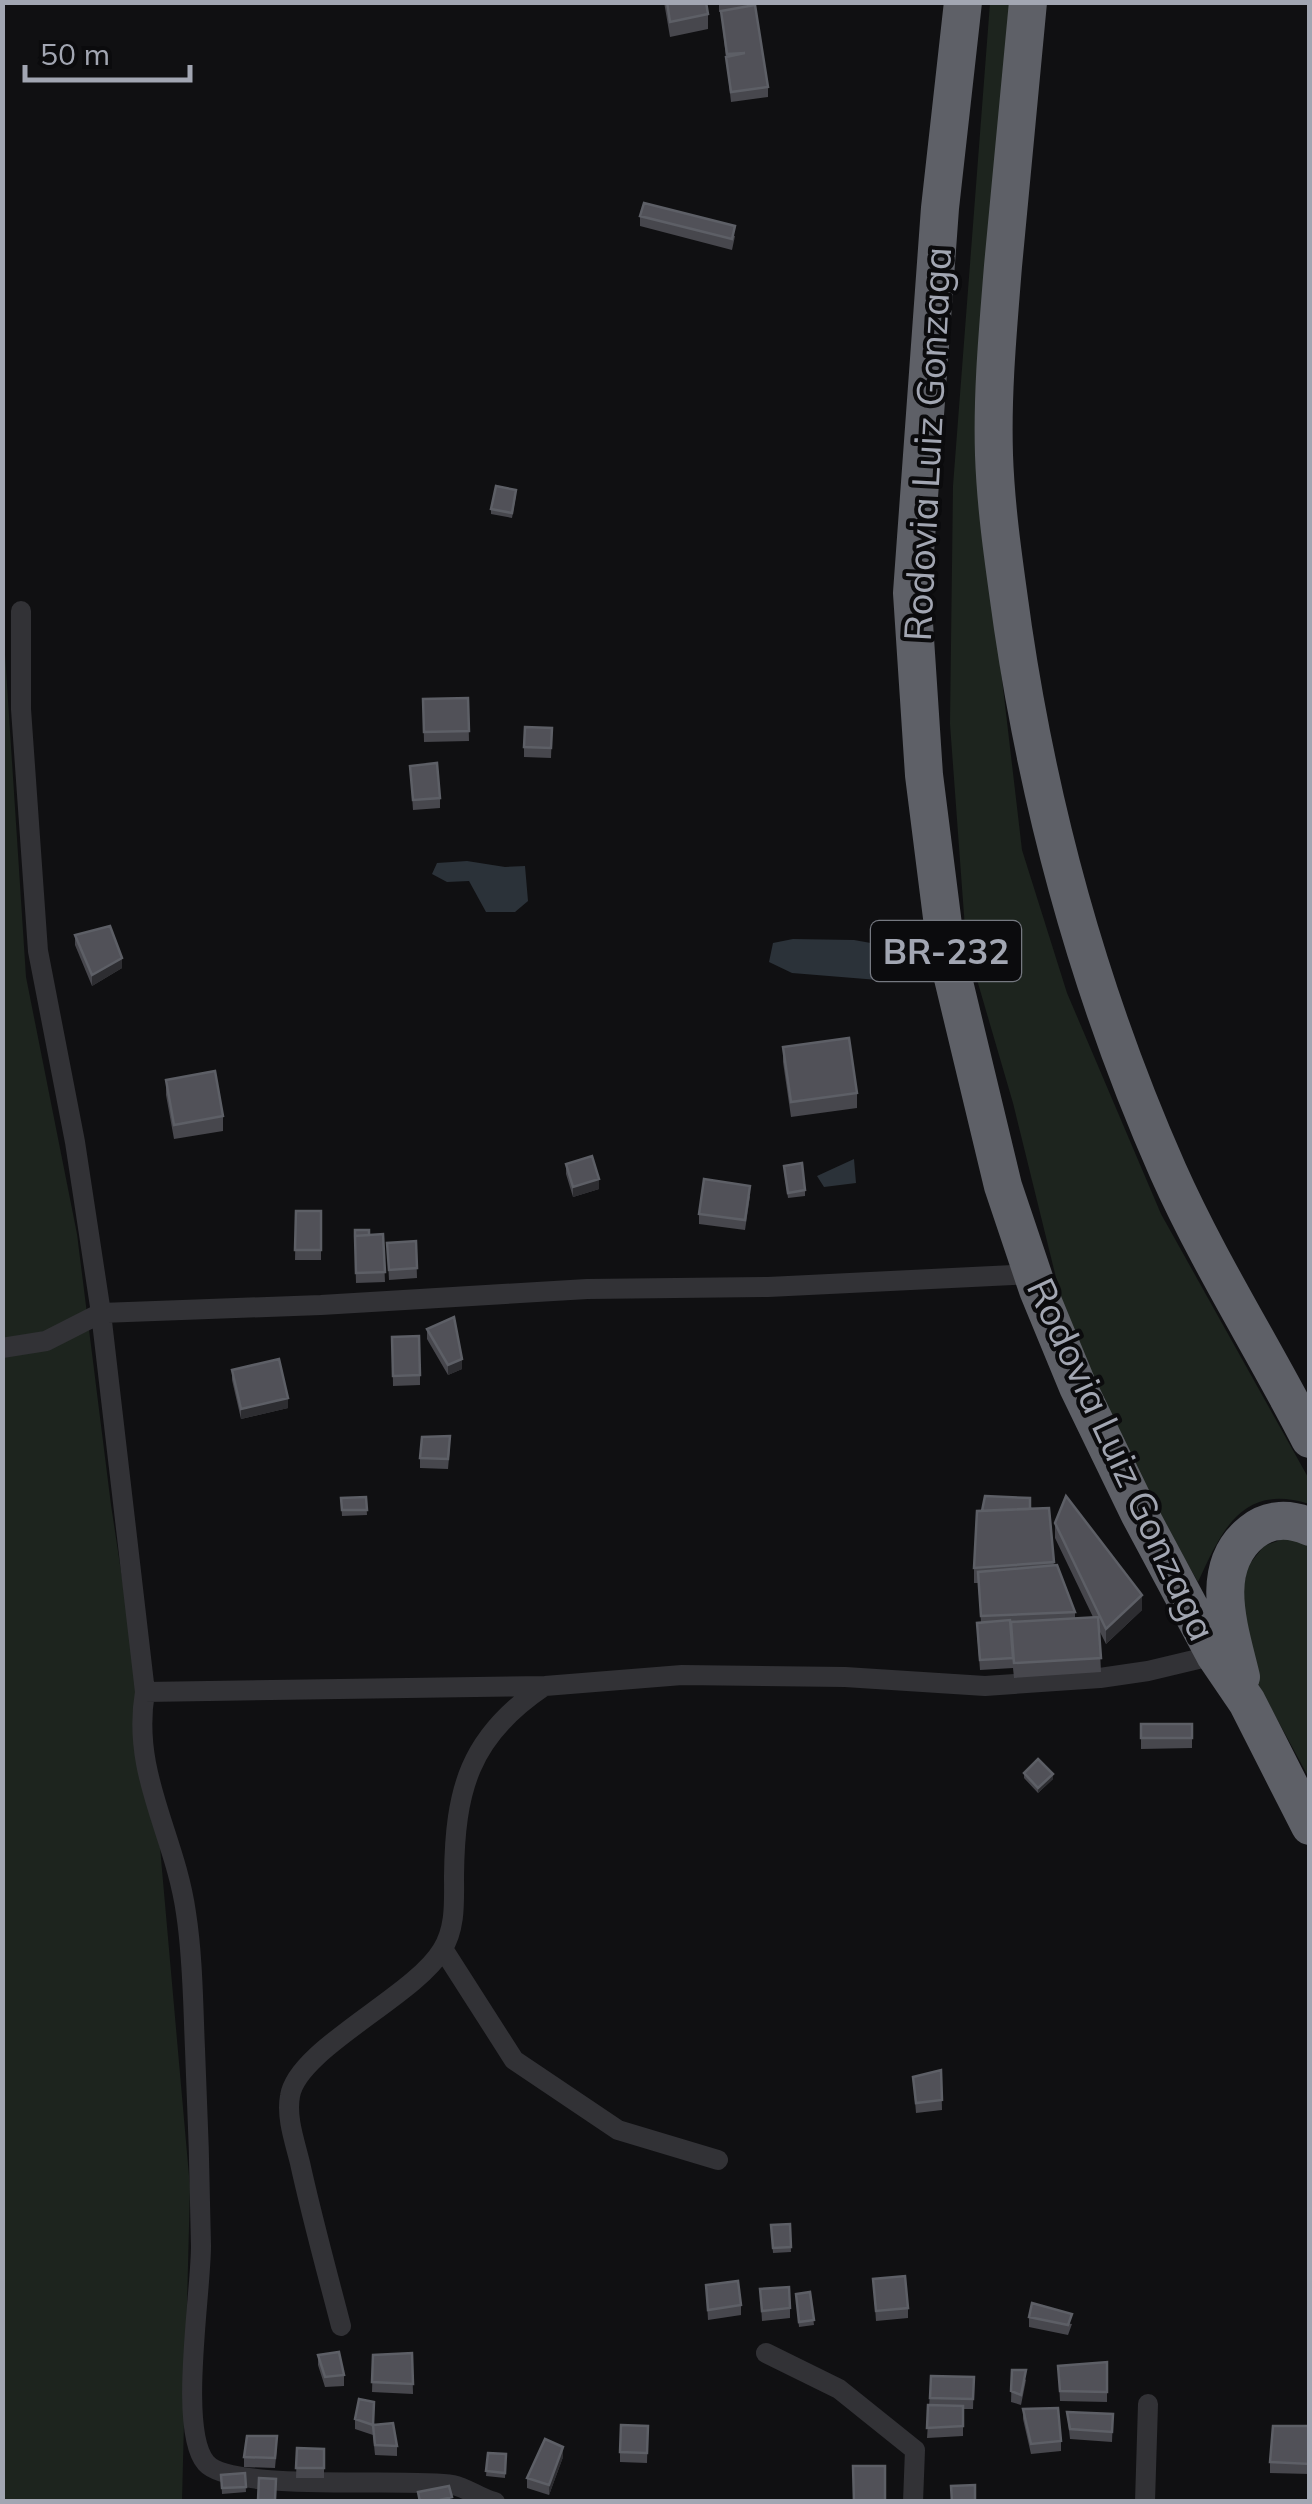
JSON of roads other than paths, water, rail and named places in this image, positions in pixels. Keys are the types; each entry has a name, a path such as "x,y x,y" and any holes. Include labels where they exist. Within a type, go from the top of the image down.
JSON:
{"highway":[{"name":"Rodovia Luiz Gonzaga","path":"962,2 940,208 912,593 924,776 946,949 1003,1186 1033,1274 1087,1404 1138,1512 1215,1656 1247,1702 1310,1826"},
{"name":"Rodovia Luiz Gonzaga","path":"1028,2 994,375 994,456 1002,548 1020,672 1050,832 1119,1054 1169,1174 1232,1300 1310,1438"},
{"path":"1247,1702 1227,1617 1228,1566 1237,1545 1256,1528 1295,1520 1310,1526"}],"street":[{"path":"21,611 21,710 38,951 75,1142 101,1312 145,1692 140,1735 143,1759 174,1852 192,1962 201,2251 193,2397 195,2446 210,2467 224,2472 410,2492 457,2486 495,2502"},
{"path":"2,1348 46,1341 101,1312 320,1305 587,1289 768,1286 1033,1274"},
{"path":"145,1692 545,1686 682,1675 844,1676 985,1686 1100,1678 1215,1656"},
{"path":"341,2326 290,2123 289,2098 300,2075 335,2040 428,1970 443,1949 452,1927 457,1811 467,1776 496,1724 545,1686"},
{"path":"443,1949 514,2060 618,2130 718,2160"},
{"path":"766,2353 839,2390 915,2450 913,2502"},
{"path":"1146,2502 1148,2404"}]}
